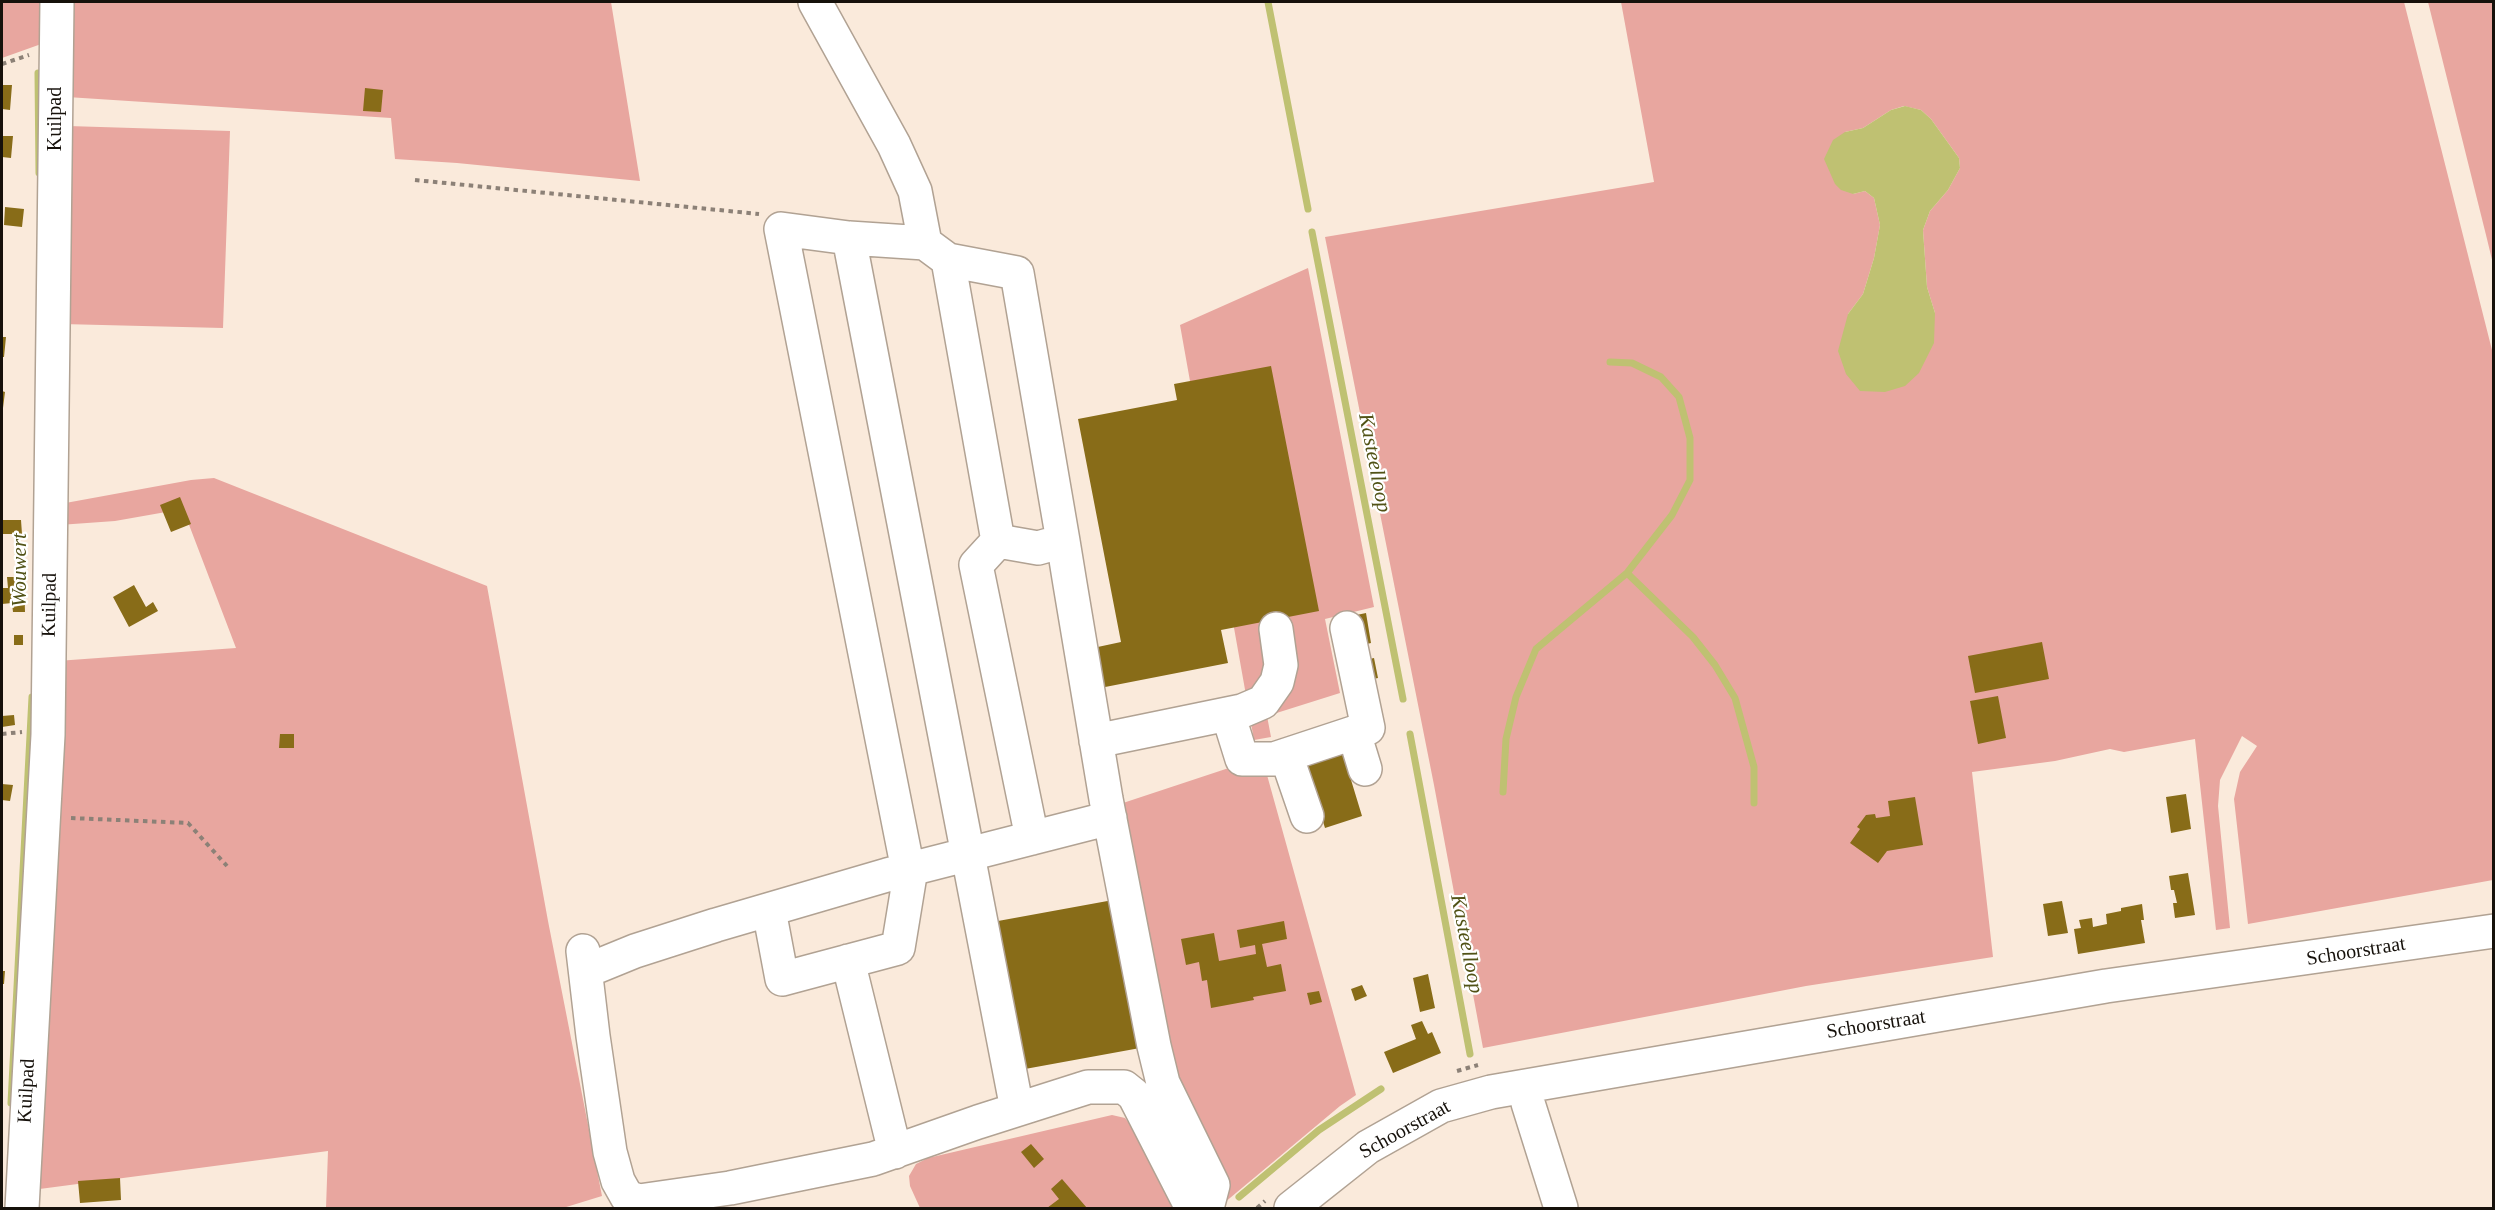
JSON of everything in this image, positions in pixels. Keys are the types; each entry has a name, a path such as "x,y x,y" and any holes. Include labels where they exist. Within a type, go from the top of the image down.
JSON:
{"street":[{"name":"Kuilpad","path":"21,1209 48,735 57,2"},
{"path":"815,2 894,145 915,191 936,251 998,541"},
{"path":"769,910 782,979 898,948 910,869 781,230 936,251 1017,273 1096,741 1160,1072 1163,1083 1213,1185 1207,1208"},
{"path":"849,238 1017,1109"},
{"path":"998,541 1038,548 1063,541"},
{"path":"998,541 976,565 1032,838"},
{"path":"1228,714 1242,759 1275,759 1368,728 1347,628"},
{"path":"1096,741 1242,711 1263,702 1277,682 1281,665 1276,629"},
{"path":"1354,733 1365,769"},
{"path":"1286,755 1307,816"},
{"path":"1110,818 910,869 635,951 585,961 593,1036 610,1152 618,1181 627,1197 639,1201 730,1188 873,1160 1017,1109 1088,1087 1124,1087 1130,1092 1192,1209"},
{"name":"Schoorstraat","path":"1291,1209 1368,1148 1441,1106 1491,1092 2106,986 2493,931"},
{"path":"848,962 895,1152"},
{"path":"1130,1092 1160,1072"},
{"path":"1527,1086 1528,1103 1561,1209"}],"path":[{"path":"416,180 766,214 781,230"},
{"path":"2,734 20,732"},
{"path":"43,817 188,823 227,866"}],"shaded area":[{"path":"2,2 45,2 44,43 2,58"},
{"path":"68,2 611,2 640,181 395,159 391,118 67,97"},
{"path":"1621,2 2404,2 2493,354 2493,880 2248,924 2234,799 2240,772 2257,746 2242,736 2220,780 2218,806 2230,928 2216,930 2195,739 2124,752 2110,749 2055,761 1972,772 1993,957 1806,986 1483,1048 1434,785 1325,237 1654,182","holes":["1904,106 1921,110 1931,119 1959,158 1960,168 1948,190 1930,211 1923,230 1927,287 1935,313 1848,314 1863,294 1874,258 1880,225 1874,198 1865,191 1853,194 1845,132 1863,128 1891,110"]},
{"path":"2428,2 2493,2 2493,264 2487,239"},
{"path":"1905,106 1921,110 1931,119 1959,158 1960,168 1948,190 1930,211 1923,230 1927,287 1935,313 1934,343 1919,373 1905,386 1885,392 1860,391 1846,374 1838,351 1848,314 1863,294 1874,258 1880,225 1874,198 1865,191 1853,194 1841,190 1835,184 1824,159 1833,140 1845,132 1863,128 1891,110"},
{"path":"68,126 230,131 223,328 62,324"},
{"path":"1308,268 1374,607 1325,619 1340,693 1267,716 1271,737 1254,740 1180,325"},
{"path":"214,478 487,586 548,921 602,1196 563,1208 326,1208 328,1151 32,1190 57,661 236,648 183,509 115,521 59,525 60,504 191,480"},
{"path":"1262,757 1356,1095 1224,1203 1184,1114 1123,803"},
{"path":"1112,1115 1125,1118 1132,1127 1174,1208 920,1208 910,1186 909,1176 916,1164 928,1158"}],"building":[{"path":"2,85 12,85 10,110 2,109"},
{"path":"365,88 383,90 381,112 363,111"},
{"path":"2,136 13,136 11,158 2,157"},
{"path":"5,207 24,209 22,227 4,225"},
{"path":"2,337 6,337 4,357 2,357"},
{"path":"1271,366 1319,611 1221,630 1228,663 1100,688 1093,648 1121,642 1078,419 1177,400 1174,384"},
{"path":"2,391 5,392 3,408 2,408"},
{"path":"180,497 191,524 171,532 160,505"},
{"path":"2,520 21,520 22,534 2,534"},
{"path":"7,577 24,577 25,612 13,612 12,603 2,604 2,588 8,588"},
{"path":"134,585 146,607 153,602 158,611 129,627 113,597"},
{"path":"1366,613 1371,643 1358,646 1352,616"},
{"path":"14,635 23,635 23,645 14,645"},
{"path":"2042,642 2049,679 1975,693 1968,656"},
{"path":"1374,658 1378,678 1364,681 1360,661"},
{"path":"1998,696 2006,738 1978,744 1970,701"},
{"path":"14,715 15,725 2,727 2,716"},
{"path":"280,734 294,734 294,748 279,748"},
{"path":"1341,747 1362,816 1325,828 1303,758"},
{"path":"2,784 13,785 10,801 2,800"},
{"path":"2186,794 2191,829 2171,833 2166,797"},
{"path":"1915,797 1923,845 1887,851 1878,863 1850,843 1860,829 1857,827 1866,815 1875,814 1876,818 1890,816 1888,801"},
{"path":"2188,873 2195,915 2175,918 2173,903 2177,903 2174,890 2171,890 2169,876"},
{"path":"1113,900 1140,1048 1025,1069 998,921"},
{"path":"2062,901 2068,933 2048,936 2043,904"},
{"path":"2142,904 2144,920 2141,920 2145,943 2078,954 2074,929 2081,928 2079,920 2092,918 2093,927 2107,924 2106,914"},
{"path":"1284,921 1287,939 1262,944 1267,967 1281,964 1286,991 1211,1008 1207,980 1202,981 1199,962 1186,965 1181,939 1214,933 1219,961 1256,954 1255,945 1240,948 1237,930"},
{"path":"2,971 5,971 4,984 2,984"},
{"path":"1428,974 1435,1008 1420,1012 1413,978"},
{"path":"1362,985 1367,996 1355,1001 1351,989"},
{"path":"1319,991 1322,1002 1310,1005 1307,993"},
{"path":"1422,1021 1428,1034 1432,1032 1441,1053 1393,1073 1384,1052 1416,1039 1411,1025"},
{"path":"1031,1144 1044,1159 1034,1168 1021,1152"},
{"path":"120,1178 121,1200 80,1203 78,1181"},
{"path":"1062,1179 1087,1208 1047,1208 1059,1199 1051,1189"}],"waterway":[{"name":"Kasteelloop","path":"1268,2 1308,209"},
{"name":"Wouwert","path":"38,73 39,173"},
{"name":"Kasteelloop","path":"1312,232 1403,699"},
{"path":"1503,792 1506,739 1516,697 1536,649 1627,573 1672,515 1690,480 1690,438 1679,397 1661,377 1632,363 1610,362"},
{"path":"1627,573 1693,637 1715,665 1735,698 1754,767 1754,803"},
{"name":"Wouwert","path":"11,1103 32,697"},
{"name":"Kasteelloop","path":"1410,734 1470,1054"},
{"name":"Kasteelloop","path":"1239,1197 1319,1130 1381,1089"}]}
